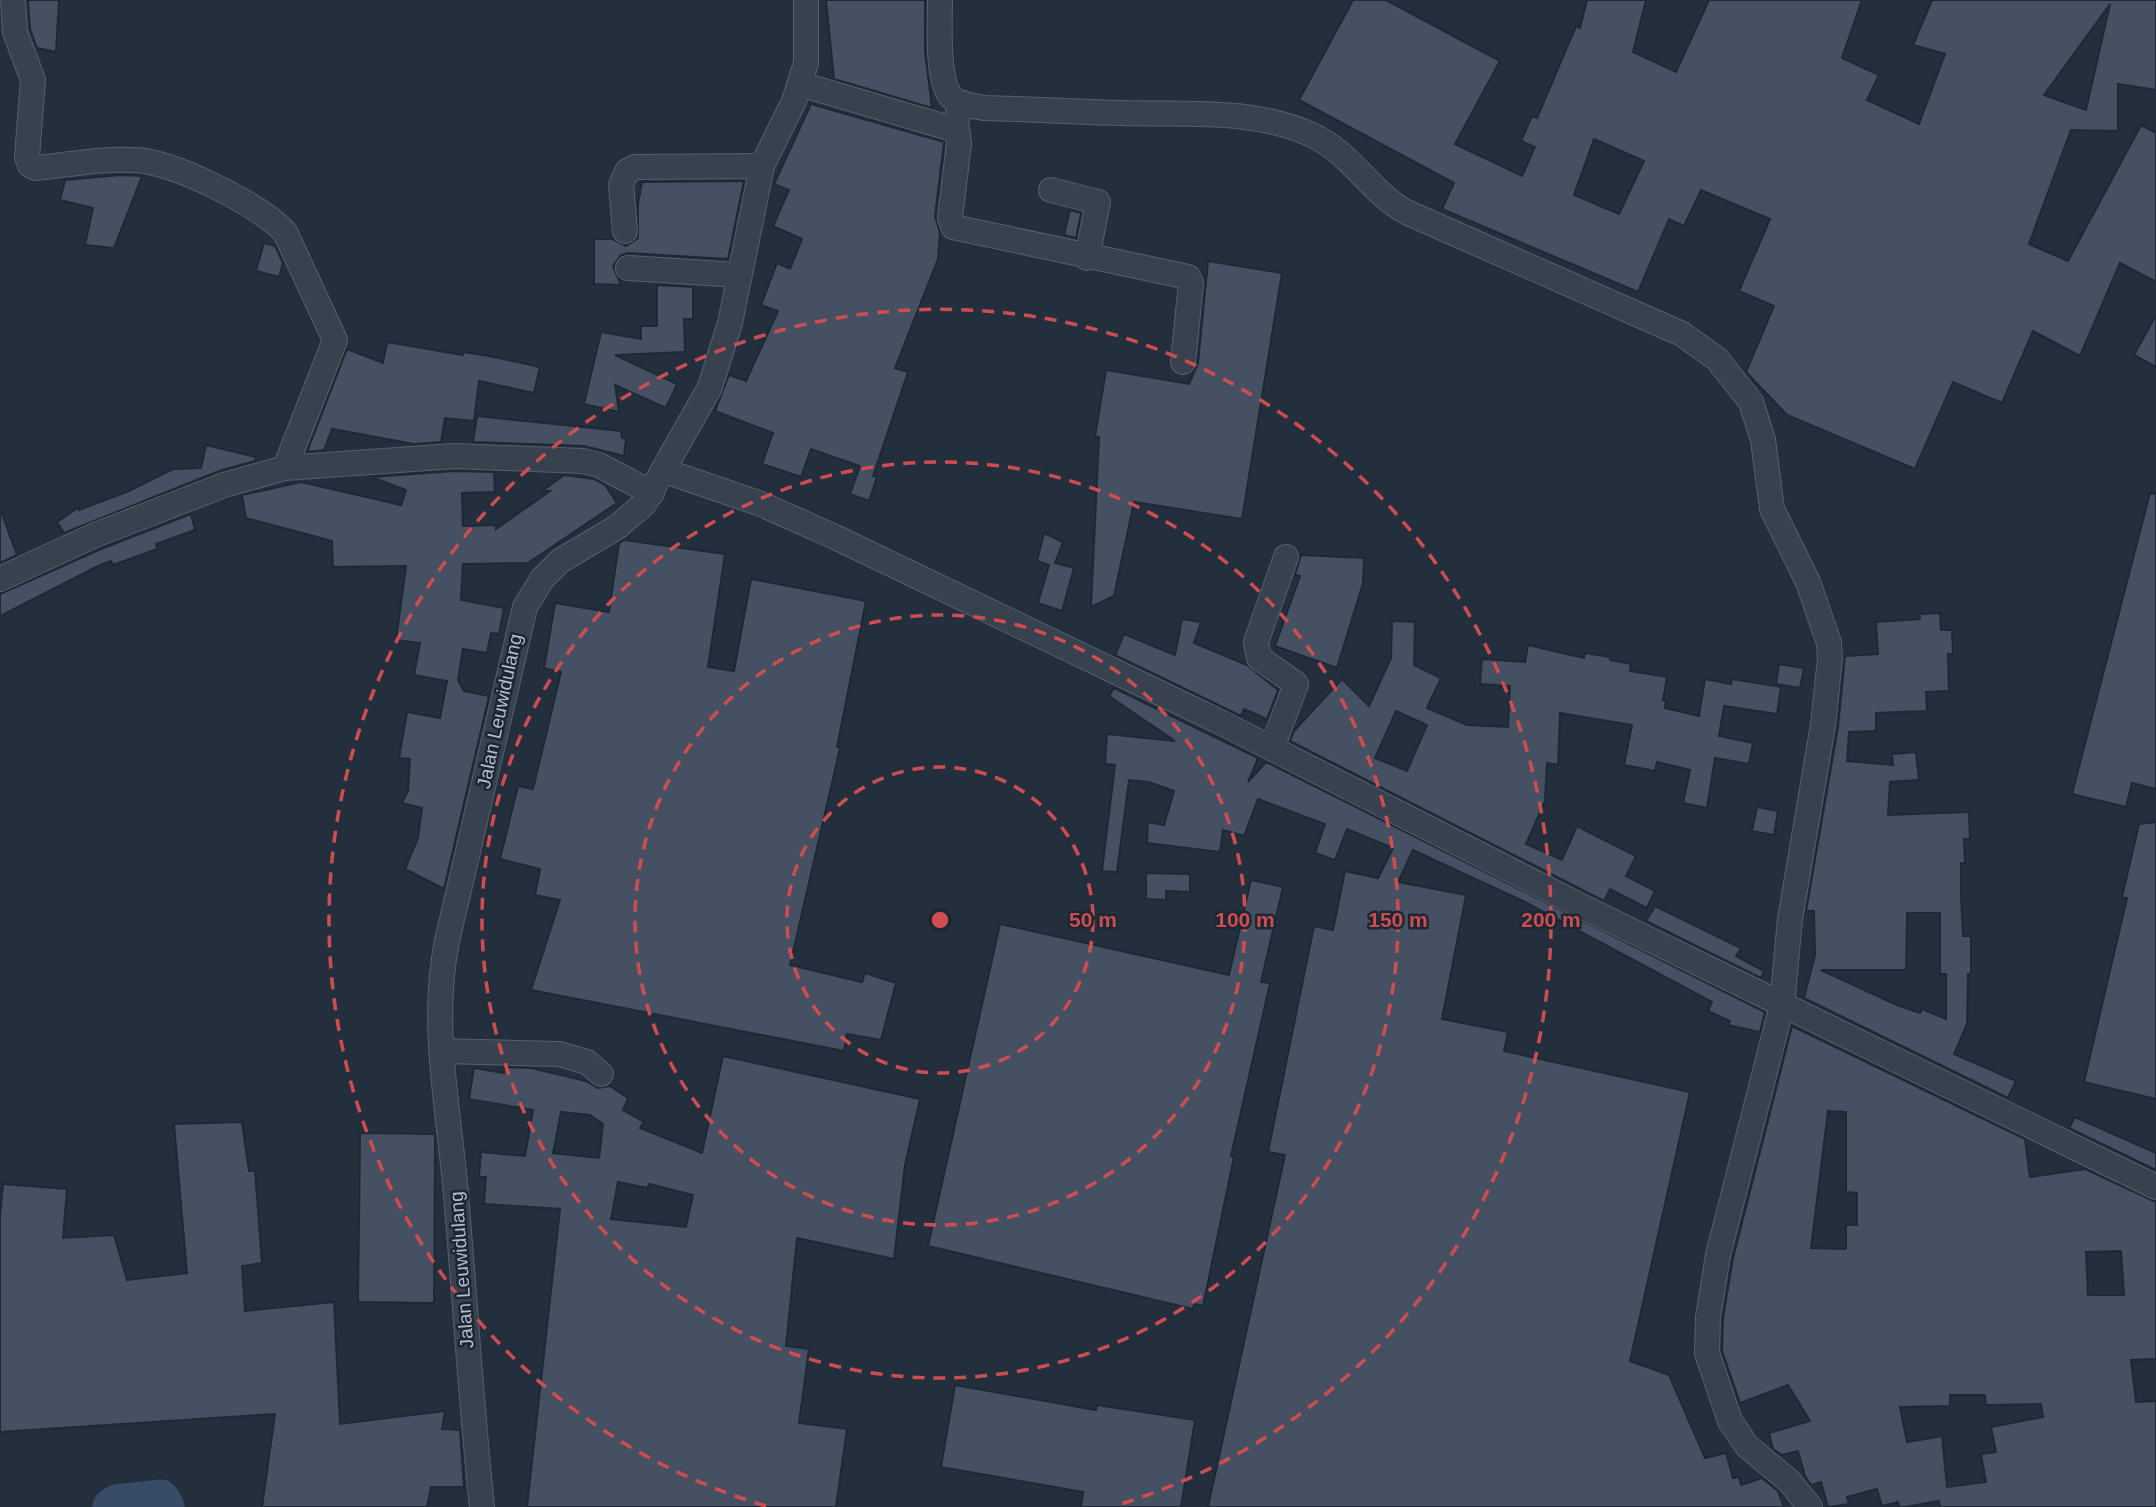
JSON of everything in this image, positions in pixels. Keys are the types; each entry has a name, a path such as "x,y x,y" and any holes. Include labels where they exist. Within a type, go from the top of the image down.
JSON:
{"street":[{"path":"13,0 15,32 33,80 27,157 30,165 36,168 137,159 163,165 203,181 274,221 285,232 335,340 285,468"},
{"name":"Jalan Leuwidulang","path":"482,1507 469,1391 456,1194 438,1001 441,973 524,607 542,579 560,561 617,527 652,492 716,372 730,323 762,166 800,84 808,46 806,0"},
{"path":"940,0 944,82 959,116 959,143 950,218 953,227 1087,258 1188,277 1191,283 1183,362"},
{"path":"800,84 959,116 984,108 1122,113 1202,112 1296,129 1329,144 1346,156 1387,198 1406,212 1682,334 1717,359 1751,402 1759,419 1772,509 1808,582 1829,643 1830,658 1823,725 1790,919 1769,997 1718,1255 1708,1317 1707,1353 1730,1421 1747,1446 1790,1482 1810,1507"},
{"path":"625,231 621,185 627,170 635,167 762,166"},
{"path":"1051,190 1098,202 1087,258"},
{"path":"628,268 738,275"},
{"path":"0,579 95,535 224,485 285,468 454,456 583,461 652,492"},
{"path":"665,471 761,505 835,537 1272,748 1583,907 2156,1187"},
{"path":"1272,748 1296,684 1259,658 1256,642 1286,557"},
{"path":"442,1051 559,1054 587,1062 601,1074"}],"building":[{"path":"28,0 59,0 56,52 37,48 30,29"},
{"path":"826,0 925,0 925,52 932,108 834,79"},
{"path":"1353,0 1386,0 1500,61 1455,144 1522,176 1535,147 1521,141 1532,116 1537,118 1576,26 1580,28 1587,0 1646,0 1633,52 1676,72 1709,0 1862,0 1842,58 1879,75 1867,100 1919,124 1945,54 1913,45 1932,0 2156,0 2156,90 2118,84 2118,131 2071,130 2029,244 2068,261 2141,125 2156,133 2156,282 2120,263 2080,356 2033,331 2002,403 1953,382 1915,469 1787,415 1746,372 1774,306 1739,291 1770,219 1701,190 1684,226 1669,219 1638,292 1442,209 1454,183 1299,100","holes":["2110,4 2086,110 2044,95","1594,139 1644,161 1619,214 1574,195"]},
{"path":"811,104 944,142 935,216 940,233 938,259 895,368 908,372 873,476 877,477 869,501 850,494 860,466 811,449 801,477 762,464 773,433 715,411 729,375 746,381 778,311 761,305 777,263 790,269 802,239 773,226 789,190 774,184"},
{"path":"142,176 114,248 85,245 93,208 60,200 65,180"},
{"path":"744,181 728,259 628,253 621,255 613,266 621,285 594,284 594,239 613,239 626,246 638,238 638,204 642,182"},
{"path":"1070,210 1081,213 1076,238 1064,235"},
{"path":"264,243 275,246 283,263 279,277 256,271"},
{"path":"1208,261 1282,273 1242,519 1134,502 1114,596 1091,607 1099,437 1095,437 1106,370 1189,384 1198,363"},
{"path":"657,285 693,287 693,319 684,319 685,352 615,355 677,384 666,408 615,385 619,412 584,404 601,332 641,339 641,326 657,326"},
{"path":"2156,315 2156,367 2134,355"},
{"path":"387,342 463,355 463,352 489,356 540,367 534,393 479,381 474,421 445,418 441,442 414,444 332,429 324,450 307,452 347,349 383,363"},
{"path":"477,416 621,431 622,438 626,439 624,456 584,446 473,442"},
{"path":"206,445 256,457 255,461 219,471 64,533 57,522 79,507 79,510 129,491 173,469 201,468"},
{"path":"454,471 494,472 495,492 462,493 463,526 496,525 496,529 550,491 542,491 564,475 594,479 605,485 617,503 528,563 463,564 461,600 504,608 499,634 491,633 487,653 463,649 458,680 464,691 489,696 444,889 405,869 418,838 422,808 402,803 408,791 410,759 399,758 407,712 440,718 447,681 414,675 420,643 396,640 406,566 333,567 332,541 246,518 242,495 301,482 401,505 406,490 372,477"},
{"path":"2150,493 2156,494 2156,789 2132,783 2126,807 2072,794"},
{"path":"2,514 17,555 0,563 0,515"},
{"path":"191,514 195,530 156,544 157,549 113,565 111,561 100,565 0,616 0,594 101,549"},
{"path":"1044,533 1063,542 1055,563 1074,568 1062,611 1038,603 1049,565 1037,561"},
{"path":"624,540 725,554 708,667 734,671 751,579 866,601 837,747 840,748 790,965 862,982 865,973 896,983 881,1040 847,1034 844,1051 531,990 560,900 535,895 540,869 500,859 518,786 533,789 561,672 544,668 555,603 609,612 619,543"},
{"path":"1301,555 1364,558 1363,583 1337,668 1275,646 1300,576 1295,575"},
{"path":"1940,613 1941,630 1952,630 1953,654 1948,654 1949,691 1926,692 1927,711 1876,713 1876,731 1849,732 1847,761 1893,765 1892,754 1916,752 1919,780 1890,782 1888,815 1969,812 1970,839 1964,839 1965,863 1961,863 1961,895 1963,936 1971,936 1971,974 1968,974 1967,1024 1954,1054 2016,1081 2008,1098 1804,998 1815,955 1814,911 1806,911 1838,727 1845,656 1878,654 1876,622 1920,619 1919,614","holes":["1907,913 1940,913 1940,974 1946,974 1946,1019 1922,1009 1920,1013 1899,1006 1821,970 1906,970"]},
{"path":"1182,619 1201,622 1194,643 1247,665 1278,690 1267,719 1244,709 1241,716 1115,655 1124,634 1175,655"},
{"path":"1392,621 1415,622 1414,665 1441,678 1427,708 1467,725 1508,727 1510,686 1480,684 1482,659 1525,662 1528,645 1584,658 1585,653 1610,657 1610,660 1631,664 1630,671 1667,677 1663,700 1666,701 1665,708 1699,716 1705,679 1731,684 1732,679 1781,687 1777,714 1724,706 1719,736 1753,743 1749,764 1715,758 1707,808 1683,803 1690,770 1657,762 1655,771 1624,765 1632,725 1560,713 1558,765 1547,763 1545,801 1526,844 1562,860 1577,826 1636,856 1626,876 1655,891 1647,908 1610,889 1604,901 1290,741 1294,731 1342,679 1369,706 1391,658","holes":["1396,711 1427,725 1407,771 1375,758"]},
{"path":"1779,664 1804,668 1800,688 1776,684"},
{"path":"1114,688 1258,758 1248,782 1266,762 1765,1012 1760,1032 1728,1025 1730,1021 1708,1011 1712,1002 1525,902 1413,850 1398,882 1466,895 1442,1019 1508,1032 1504,1051 1690,1092 1630,1361 1669,1375 1705,1458 1726,1453 1733,1478 1739,1477 1741,1485 1762,1478 1778,1491 1784,1507 1208,1507 1285,1155 1268,1152 1314,926 1333,930 1345,871 1378,878 1393,848 1347,829 1335,860 1315,853 1325,824 1258,799 1244,836 1223,830 1220,852 1147,843 1148,822 1164,825 1174,791 1148,782 1129,780 1117,872 1102,871 1115,765 1105,764 1107,734 1175,741 1109,696"},
{"path":"1757,807 1778,811 1774,835 1752,831"},
{"path":"2156,822 2156,1099 2084,1082 2127,898 2122,897 2139,824"},
{"path":"1146,873 1190,874 1190,892 1166,891 1166,900 1146,899"},
{"path":"1251,880 1283,887 1261,982 1270,983 1231,1156 1234,1157 1203,1306 1194,1304 1193,1309 928,1246 1000,924 1229,975"},
{"path":"1655,906 1741,948 1736,956 1764,971 1761,978 1646,921"},
{"path":"1792,1026 2025,1139 2030,1177 2085,1169 2156,1202 2156,1359 2131,1360 2136,1402 2156,1401 2156,1507 1940,1507 1939,1501 1905,1507 1899,1507 1898,1502 1882,1506 1877,1489 1847,1497 1849,1504 1828,1507 1821,1482 1811,1485 1805,1476 1798,1451 1782,1455 1773,1449 1769,1433 1810,1421 1788,1385 1740,1403 1722,1351 1723,1318 1733,1258","holes":["1828,1111 1846,1112 1846,1192 1857,1193 1857,1225 1846,1225 1846,1249 1811,1248","2121,1251 2124,1295 2088,1295 2086,1252","1950,1395 1985,1395 1986,1405 2041,1404 2043,1417 1991,1427 1996,1452 1981,1454 1986,1482 1947,1487 1942,1436 1907,1442 1900,1407 1950,1406"]},
{"path":"723,1056 920,1099 905,1165 894,1259 797,1238 786,1346 809,1349 799,1423 847,1429 836,1507 527,1507 560,1209 484,1204 486,1177 479,1177 481,1152 525,1156 533,1110 469,1099 474,1068 504,1073 504,1067 531,1068 586,1081 598,1088 610,1086 628,1098 623,1110 644,1122 640,1128 702,1153","holes":["561,1112 590,1115 603,1124 599,1158 553,1153","618,1182 648,1188 649,1184 693,1195 686,1227 611,1219"]},
{"path":"2075,1117 2156,1153 2156,1170 2069,1128"},
{"path":"242,1122 249,1171 255,1171 262,1263 242,1266 245,1311 334,1302 340,1424 445,1411 442,1429 460,1430 464,1487 431,1487 427,1507 262,1507 275,1414 0,1432 0,1216 3,1184 67,1189 63,1238 114,1235 127,1280 187,1273 174,1124"},
{"path":"360,1133 435,1134 434,1303 358,1302"},
{"path":"955,1385 1096,1410 1097,1405 1195,1420 1181,1507 1081,1507 1083,1492 941,1467"}],"waterway":[{"path":"111,1507 117,1503 161,1498 166,1507"}]}
